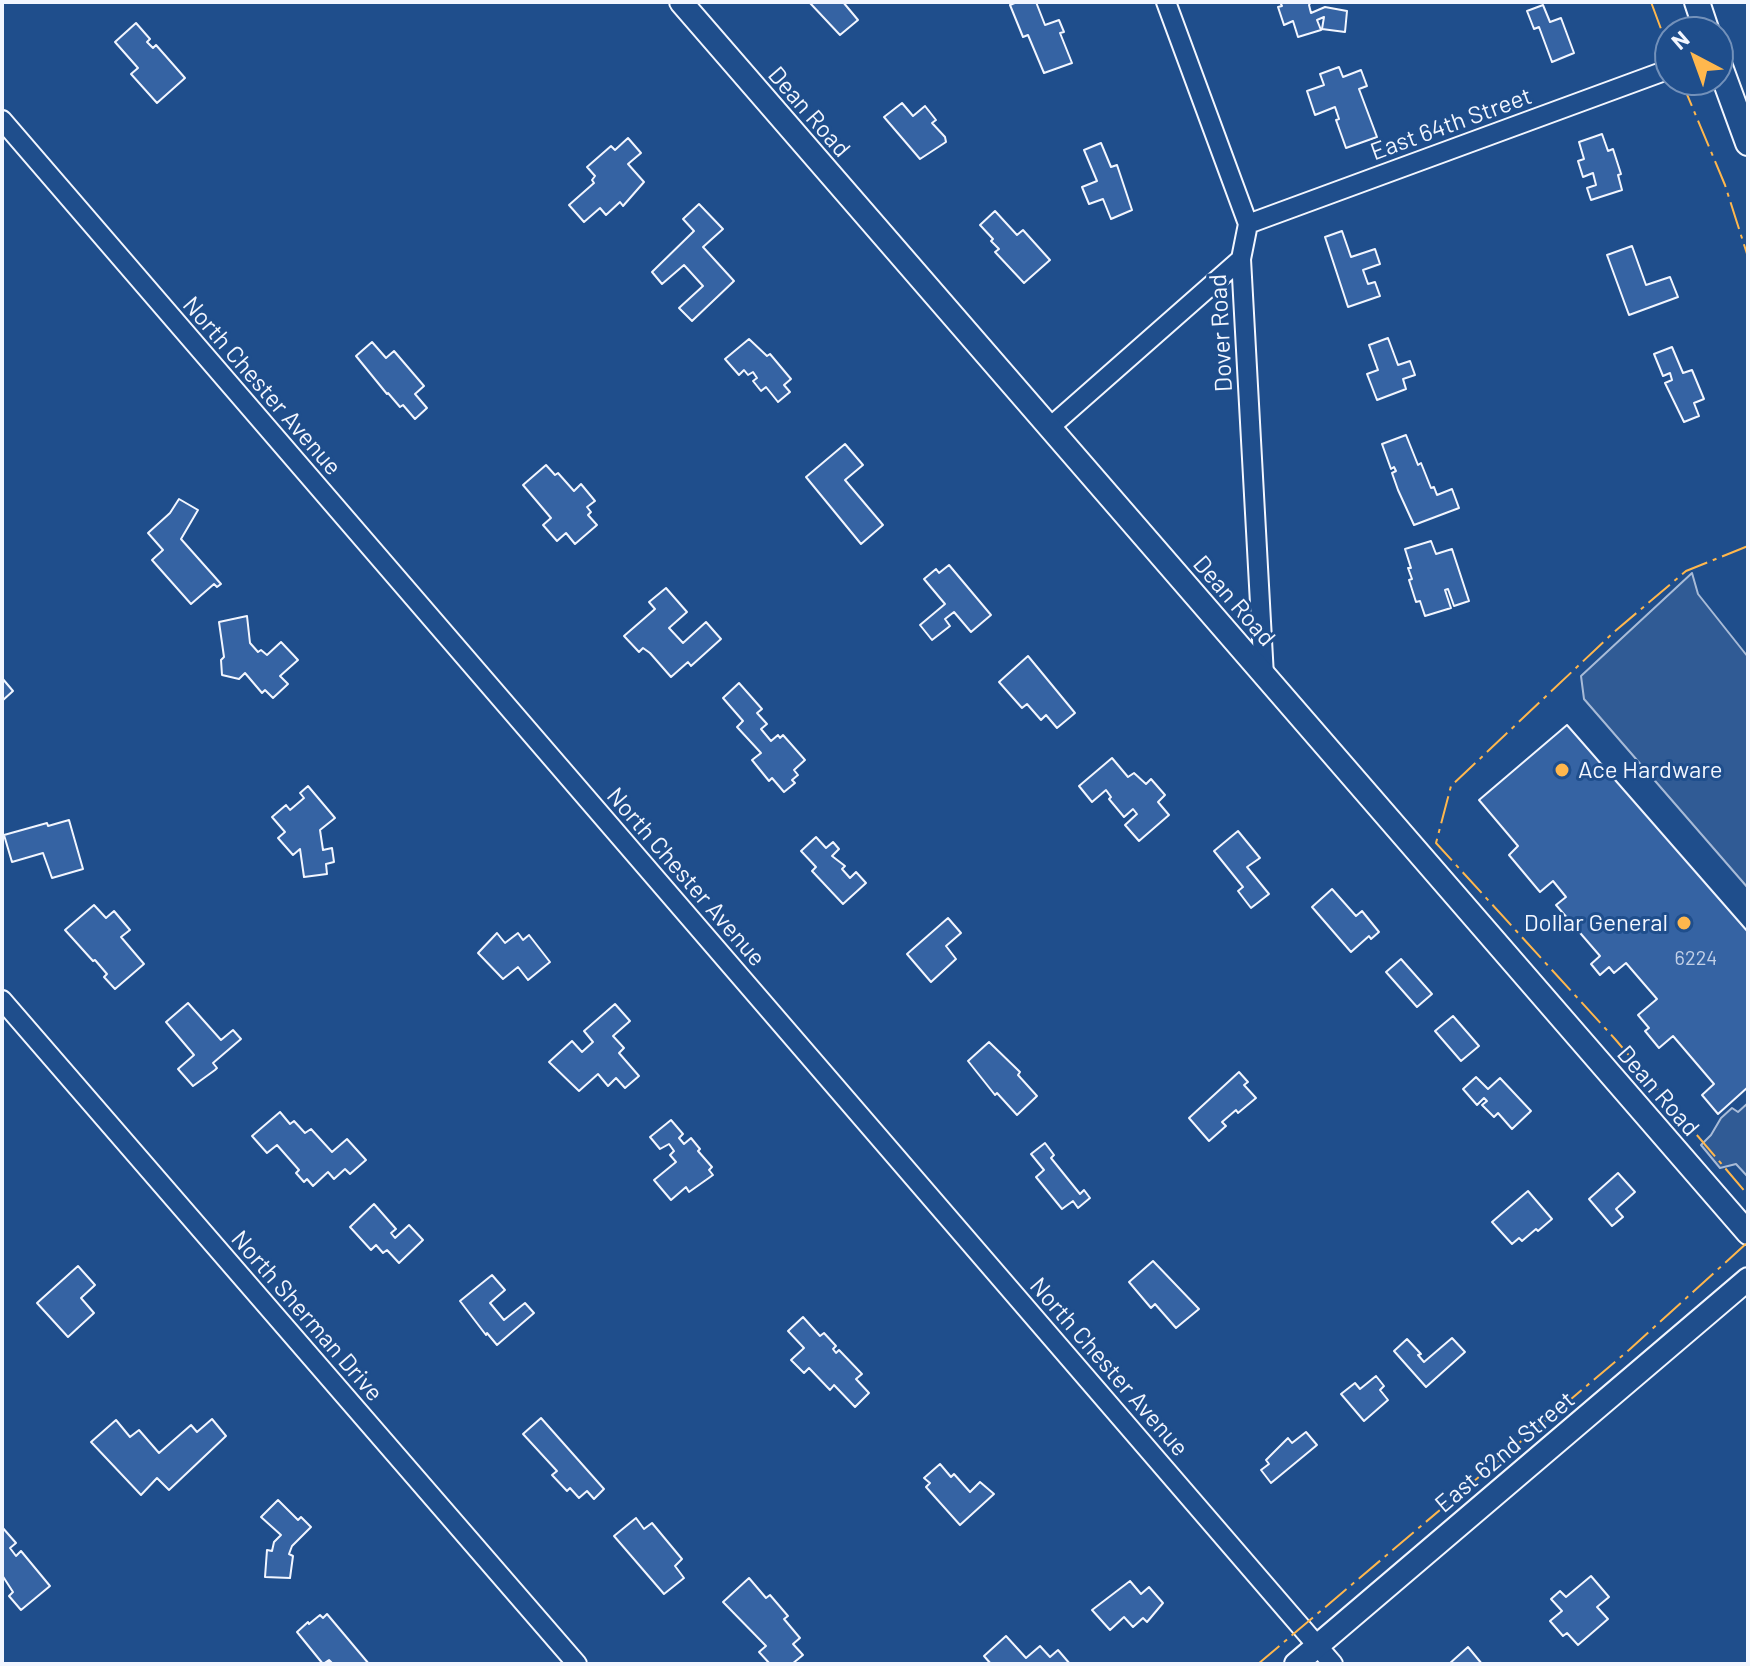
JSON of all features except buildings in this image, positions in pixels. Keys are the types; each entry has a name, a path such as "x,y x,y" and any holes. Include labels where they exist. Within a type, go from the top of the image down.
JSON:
{"main road":[{"path":"1731,96 1748,143"}],"street":[{"name":"Dean Road","path":"681,2 1748,1233"},
{"path":"1166,2 1248,224"},
{"name":"East 64th Street","path":"1248,224 1654,75"},
{"name":"North Chester Avenue","path":"2,120 1333,1664"},
{"name":"Dover Road","path":"1248,224 1241,259 1264,676"},
{"path":"1049,428 1241,259"},
{"name":"North Sherman Drive","path":"2,1000 577,1664"},
{"name":"East 62nd Street","path":"1296,1664 1748,1279"}],"shaded area":[{"path":"1692,573 1698,594 1748,657 1748,888 1584,699 1581,676"},
{"path":"1748,1103 1748,1177 1736,1164 1720,1168 1701,1145 1732,1108 1738,1112"}],"power":[{"path":"1651,2 1656,16"},
{"path":"1688,96 1725,185 1748,257"},
{"path":"1748,546 1686,571 1614,632 1451,786 1436,843 1615,1039 1748,1195"},
{"path":"1258,1664 1629,1350 1748,1242"}],"place":[{"name":"Ace Hardware","path":"1562,770"},
{"name":"Dollar General","path":"1684,923"}]}
